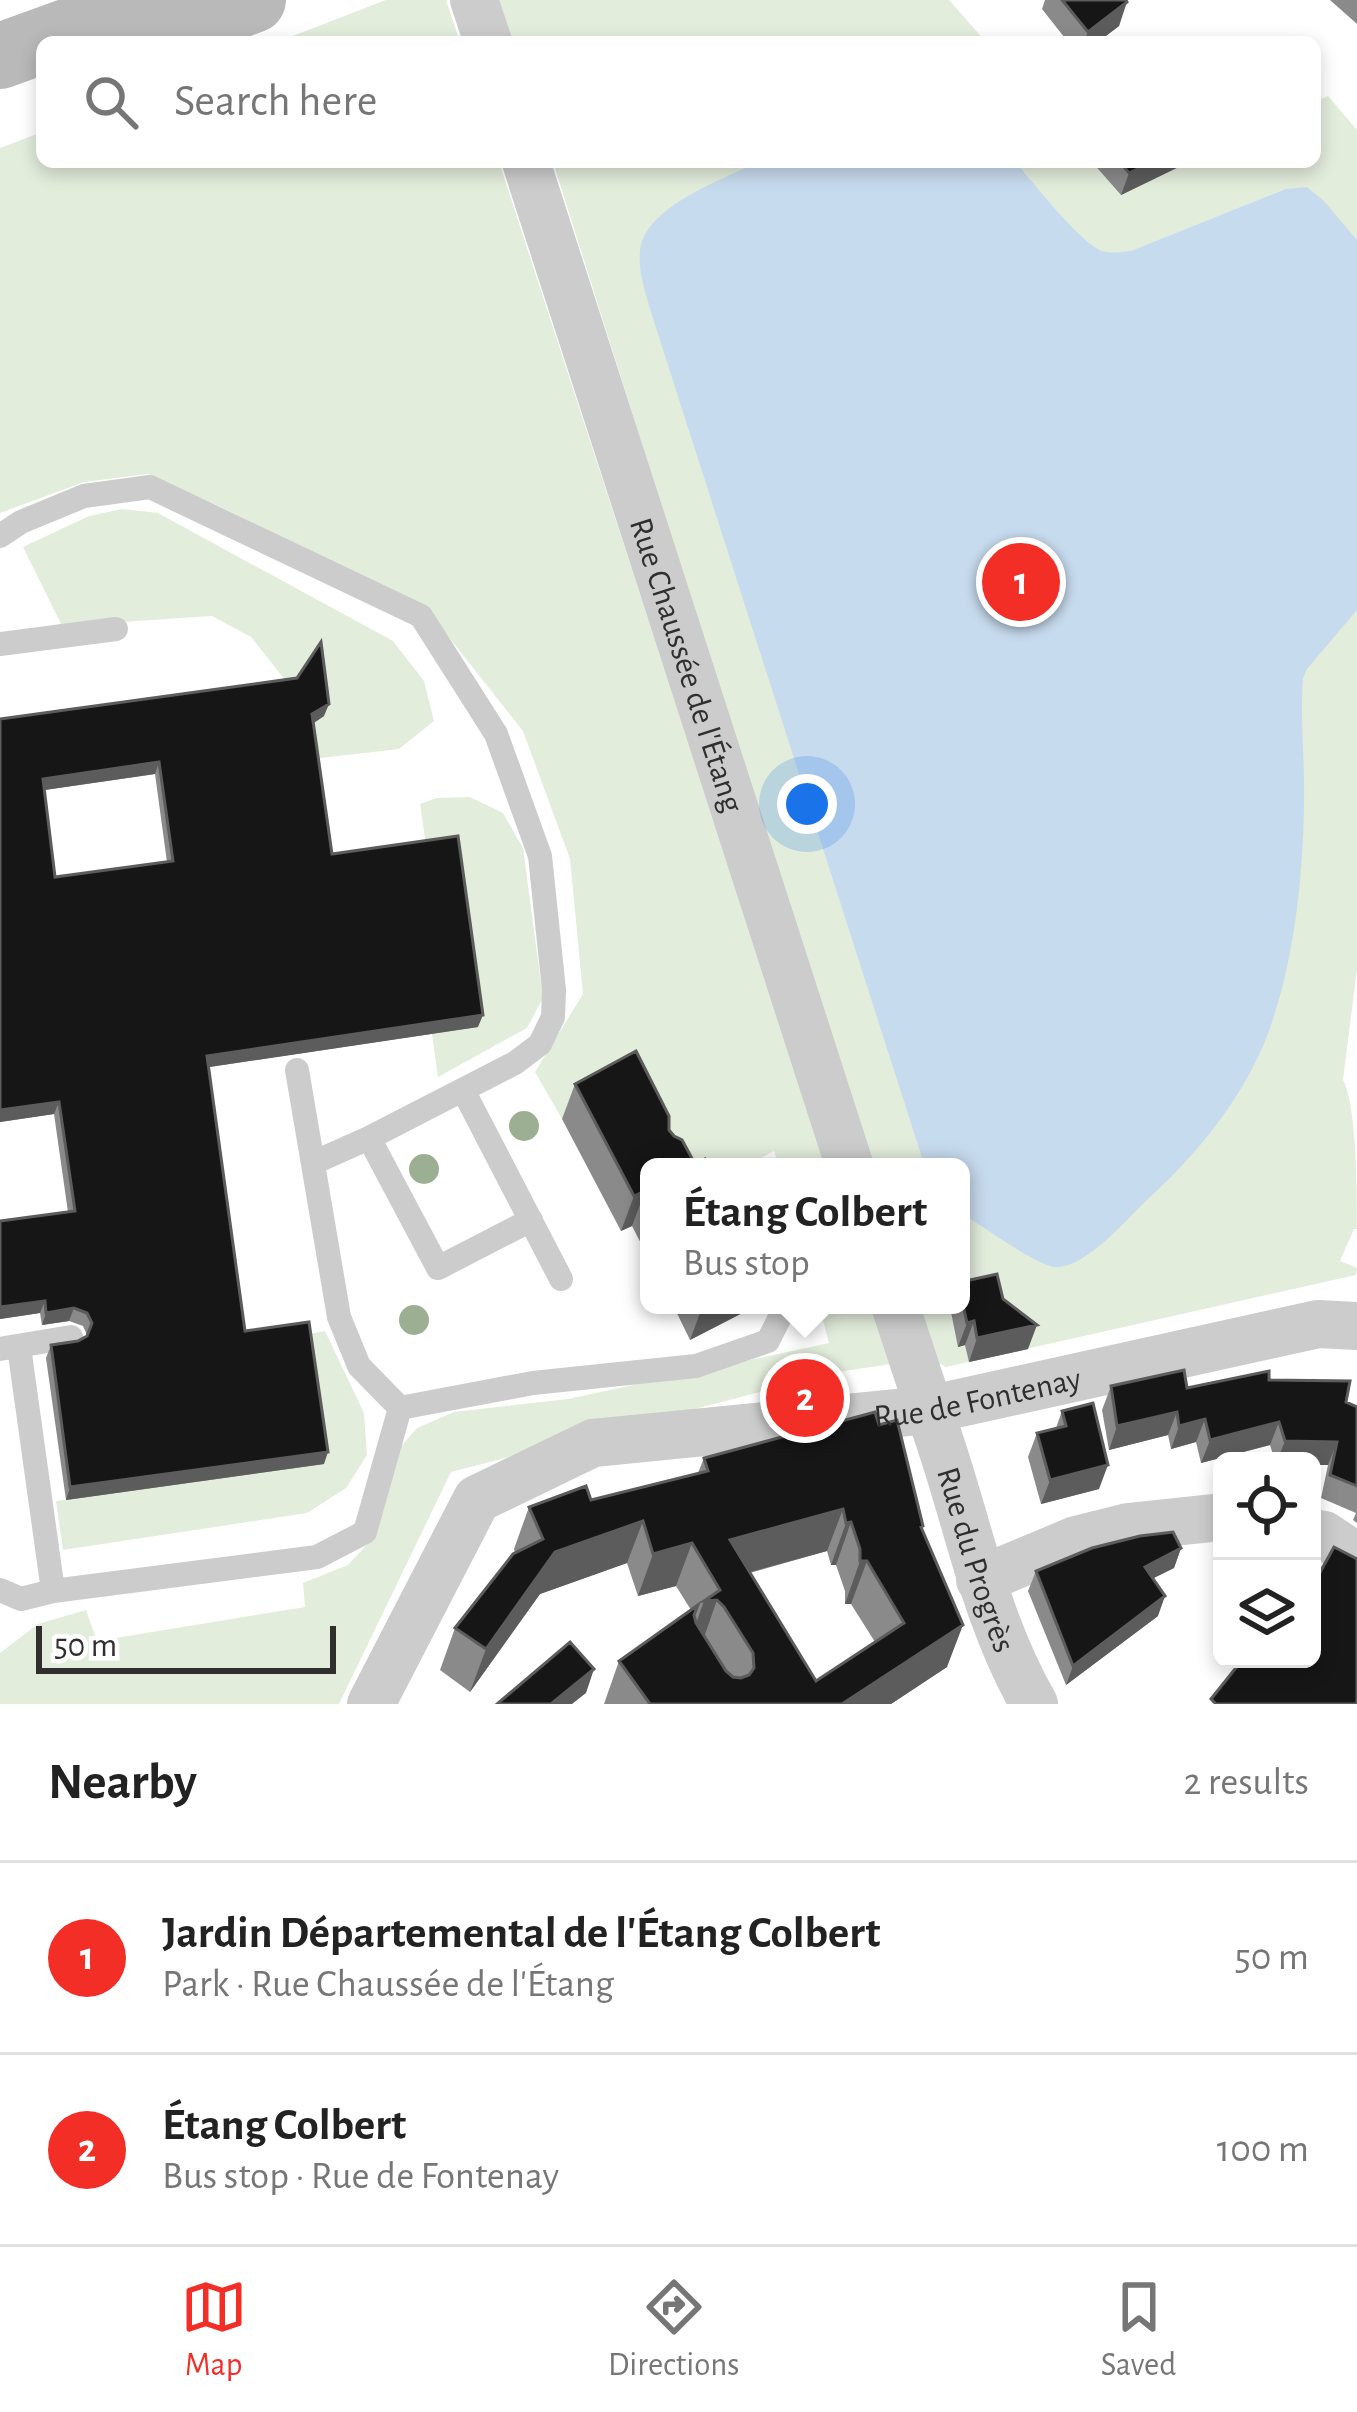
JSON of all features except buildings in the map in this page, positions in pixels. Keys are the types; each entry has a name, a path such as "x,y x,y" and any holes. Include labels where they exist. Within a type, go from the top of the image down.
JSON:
{"main road":[{"path":"55,36 155,0"},
{"path":"153,36 253,0"},
{"path":"0,56 36,43"},
{"path":"0,91 36,78"}],"street":[{"path":"474,0 486,36"},
{"name":"Rue Chaussée de l'Étang","path":"528,168 847,1158"},
{"path":"898,1314 928,1410"},
{"name":"Rue de Fontenay","path":"371,1704 477,1499 593,1443 928,1410 1318,1324 1357,1326"},
{"name":"Rue du Progrès","path":"928,1410 980,1580 1016,1672 1034,1704"},
{"path":"980,1580 1076,1540 1128,1526 1213,1518"},
{"path":"1321,1534 1357,1556"}],"lane":[{"path":"0,536 21,521 84,496 150,487 421,616 496,734 540,856 553,1017 540,1043 515,1063 313,1163"},
{"path":"0,644 116,629"},
{"path":"297,1070 339,1316 359,1366 400,1408"},
{"path":"463,1090 561,1279"},
{"path":"369,1138 438,1268 531,1220"},
{"path":"400,1408 533,1383 696,1366 768,1341 782,1314"},
{"path":"53,1592 9,1348 71,1337"},
{"path":"0,1590 21,1598 317,1557 364,1532 400,1408"}],"green space":[{"path":"386,0 446,0 458,36 293,36"},
{"path":"499,0 949,0 981,36 511,36"},
{"path":"1328,96 1357,130 1357,969 1343,1080 1354,1129 1357,1229 1340,1261 1357,1268 1356,1275 946,1367 930,1358 916,1314 970,1314 970,1158 867,1158 555,168 1098,168 1122,194 1177,168 1321,168 1321,99"},
{"path":"36,134 36,168 501,168 824,1158 777,1158 774,1151 761,1158 661,1158 623,1087 562,1119 535,1072 583,994 570,859 523,731 428,611 148,474 84,482 0,513 0,148"},
{"path":"122,509 158,513 393,641 424,681 434,721 399,749 312,759 293,690 251,637 212,616 62,626 23,547 89,516"},
{"path":"470,797 503,813 523,848 543,998 527,1028 438,1077 432,1034 478,1026 427,852 420,804"},
{"path":"821,1314 875,1314 891,1364 838,1372 451,1472 339,1704 0,1704 0,1653 38,1624 86,1610 97,1641 305,1607 303,1583 348,1565 374,1537 396,1452 417,1428 454,1412 568,1399 829,1343"},
{"path":"325,1331 364,1413 367,1455 346,1488 307,1513 63,1550 56,1501 323,1464 305,1335"}],"water":[{"path":"745,168 1020,168 1082,237 1102,251 1131,251 1286,189 1307,187 1357,240 1357,610 1303,678 1301,867 1294,933 1280,997 1259,1055 1211,1132 1117,1230 1092,1252 1067,1265 1055,1267 1035,1260 970,1219 970,1158 922,1158 646,295 640,252 644,236 686,197"}],"place":[{"name":"Jardin Départemental de l'Étang Colbert","path":"1021,582"},
{"name":"Étang Colbert","path":"805,1398"}]}
